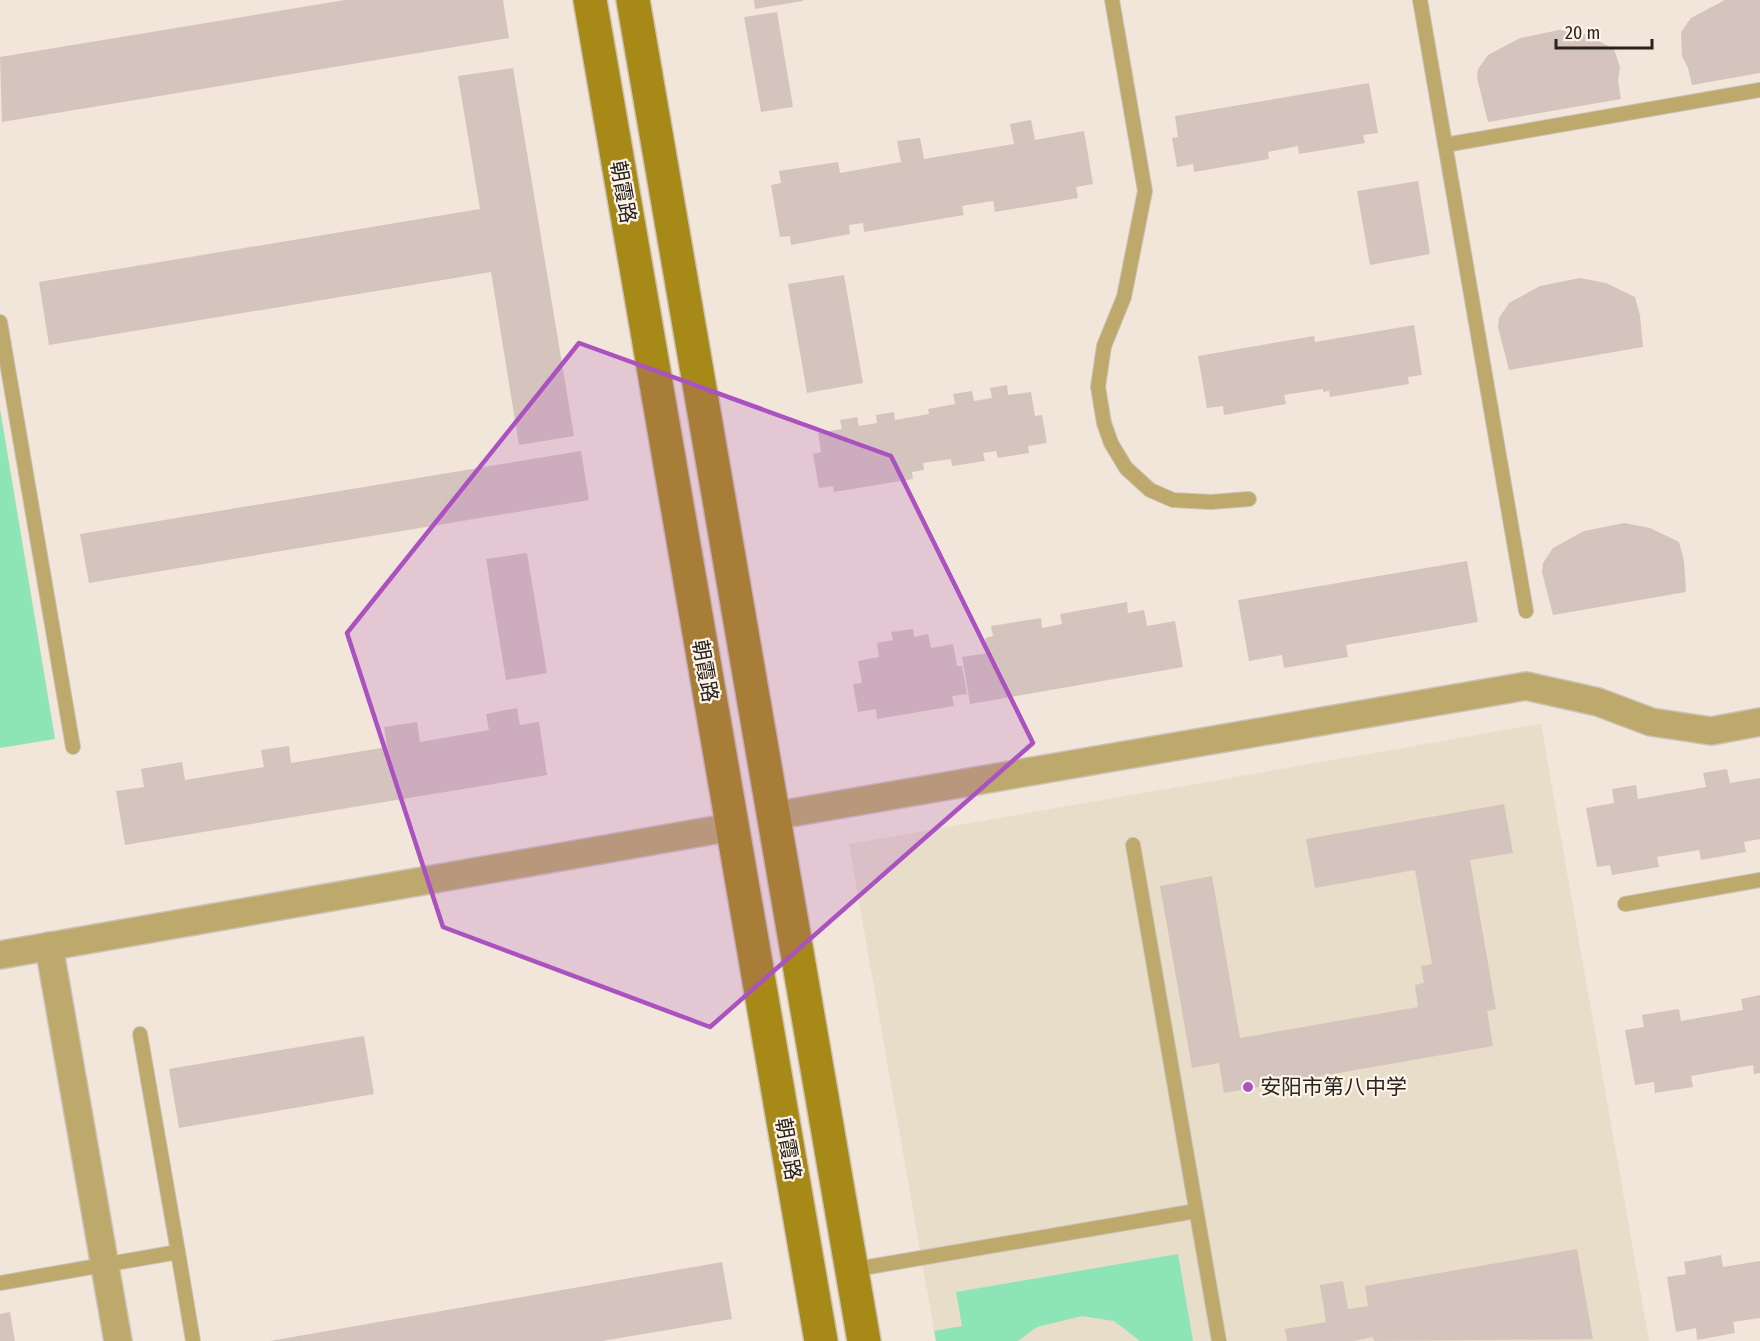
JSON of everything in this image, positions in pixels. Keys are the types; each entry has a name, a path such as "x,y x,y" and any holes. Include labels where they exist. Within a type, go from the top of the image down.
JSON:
{"street":[{"name":"朝霞路","path":"590,0 821,1341"},
{"name":"朝霞路","path":"633,0 864,1341"},
{"path":"773,816 1526,686 1598,702 1651,722 1711,731 1760,722"},
{"path":"0,955 732,827"},
{"path":"49,946 117,1341"}],"lane":[{"path":"1112,0 1145,191 1124,297 1104,346 1098,387 1104,423 1111,443 1126,468 1150,490 1173,500 1211,502 1250,499"},
{"path":"1420,0 1526,611"},
{"path":"1445,145 1760,90"},
{"path":"0,322 73,747"},
{"path":"1133,845 1219,1341"},
{"path":"1625,904 1760,880"},
{"path":"140,1034 193,1341"},
{"path":"851,1270 1196,1211"},
{"path":"0,1283 178,1252"}],"highlighted area":[{"path":"579,343 891,456 1033,743 710,1027 443,927 347,633"}],"shaded area":[{"name":"安阳市第八中学","path":"1541,724 1649,1341 936,1341 849,844"}],"green space":[{"path":"0,409 55,739 0,748"},
{"path":"1178,1254 1193,1341 1140,1341 1114,1321 1082,1316 1037,1327 1018,1341 936,1341 934,1331 962,1326 956,1292"}],"building":[{"path":"345,0 503,0 509,38 2,122 0,57"},
{"path":"754,0 803,0 803,1 755,9"},
{"path":"1725,0 1760,0 1760,73 1692,85 1682,56 1681,32 1691,18"},
{"path":"777,12 793,107 761,112 744,17"},
{"path":"1559,30 1585,34 1614,49 1620,67 1618,81 1621,99 1488,122 1477,78 1478,69 1488,55 1520,38"},
{"path":"513,68 574,436 519,445 491,272 49,345 39,282 480,209 458,76"},
{"path":"1369,83 1378,133 1363,135 1365,143 1299,154 1298,146 1268,152 1269,159 1194,172 1193,164 1177,167 1172,138 1178,137 1175,116"},
{"path":"1031,120 1035,140 1084,131 1093,184 1076,187 1078,198 995,212 993,201 962,206 964,215 864,232 863,223 849,225 850,234 791,245 790,236 780,237 771,185 781,183 779,171 838,162 840,173 901,162 897,141 920,138 924,159 1014,144 1010,124"},
{"path":"1418,181 1430,254 1370,265 1357,191"},
{"path":"844,275 863,383 807,393 788,284"},
{"path":"1580,278 1606,283 1635,297 1640,316 1643,347 1509,370 1498,327 1499,318 1509,303 1540,286"},
{"path":"1414,325 1422,375 1408,377 1409,384 1330,397 1329,391 1323,392 1323,389 1284,395 1286,404 1224,415 1223,406 1207,408 1198,356 1314,336 1315,342"},
{"path":"1007,385 1008,395 1031,392 1035,416 1042,415 1047,443 1028,446 1029,453 998,458 996,451 983,453 985,461 952,466 951,459 923,463 924,470 912,472 913,479 834,492 833,486 819,488 813,454 821,452 818,433 842,429 840,420 857,417 859,426 877,423 876,415 894,412 895,420 929,414 928,409 955,404 953,394 972,391 974,401 992,398 990,388"},
{"path":"581,451 589,500 89,583 80,534"},
{"path":"1624,523 1650,528 1679,542 1684,561 1686,592 1553,615 1542,572 1543,563 1553,548 1584,531"},
{"path":"527,553 547,673 506,680 486,559"},
{"path":"1467,561 1478,622 1346,645 1348,657 1284,668 1282,655 1249,661 1238,600"},
{"path":"1127,602 1128,613 1144,610 1147,626 1175,621 1183,667 970,704 962,657 988,653 985,638 993,636 991,626 1041,618 1042,628 1062,624 1060,614"},
{"path":"913,629 914,637 928,634 931,648 953,644 957,666 962,666 967,694 952,696 954,706 877,719 876,709 858,712 853,684 862,683 858,661 879,657 877,643 893,640 891,632"},
{"path":"517,708 520,725 539,722 547,775 125,845 116,791 144,787 141,769 182,762 185,780 264,767 261,750 289,746 291,763 387,747 384,727 417,722 420,742 489,730 486,714"},
{"path":"1727,769 1730,783 1760,778 1760,839 1744,842 1746,852 1701,860 1699,850 1657,857 1659,867 1612,875 1610,865 1597,867 1586,808 1614,803 1612,789 1636,785 1638,799 1706,787 1703,773"},
{"path":"1504,804 1513,853 1470,860 1496,1009 1487,1011 1493,1046 1224,1093 1219,1063 1192,1068 1160,886 1212,876 1240,1038 1418,1007 1415,985 1424,983 1421,966 1432,964 1415,870 1315,888 1306,839"},
{"path":"1760,995 1760,1073 1754,1074 1753,1065 1691,1076 1693,1087 1655,1093 1654,1082 1635,1085 1625,1030 1644,1027 1642,1015 1679,1009 1681,1021 1743,1010 1741,999"},
{"path":"364,1036 374,1094 179,1128 169,1069"},
{"path":"1577,1249 1593,1339 1374,1341 1373,1337 1353,1341 1287,1341 1285,1329 1326,1322 1320,1285 1343,1281 1348,1309 1368,1306 1365,1286"},
{"path":"1721,1255 1723,1267 1760,1261 1760,1318 1733,1322 1735,1333 1697,1340 1696,1328 1676,1332 1667,1277 1686,1274 1684,1262"},
{"path":"722,1262 732,1319 602,1341 270,1341"},
{"path":"10,1312 15,1341 0,1341 0,1314"}],"place":[{"name":"安阳市第八中学","path":"1248,1087"}]}
